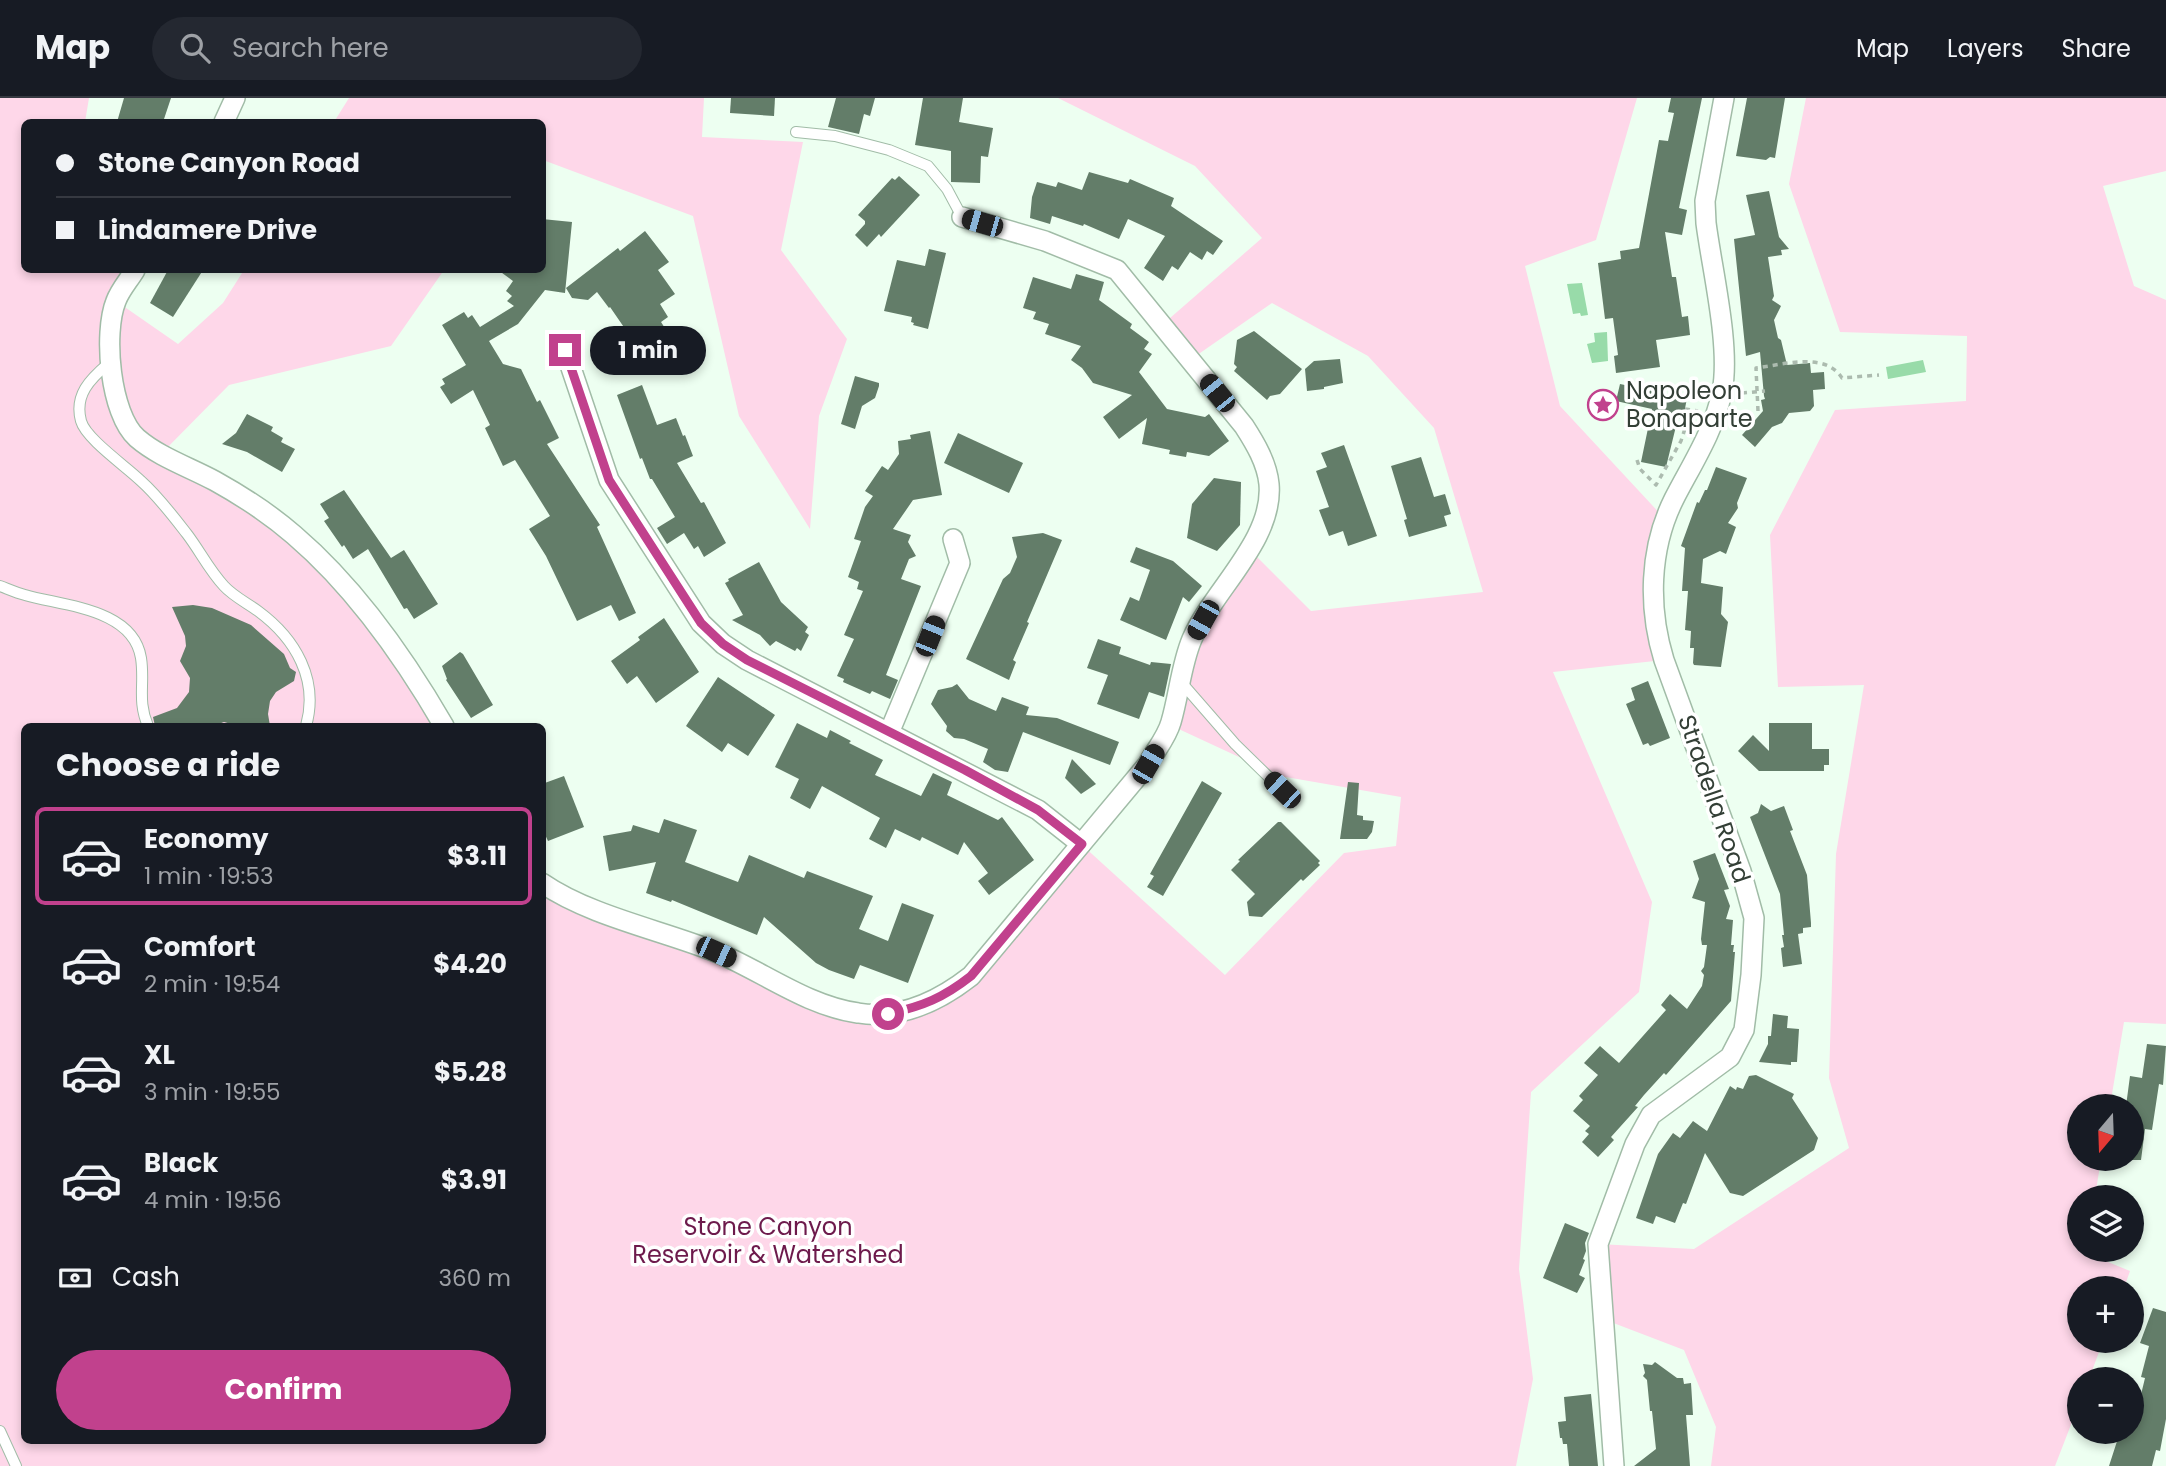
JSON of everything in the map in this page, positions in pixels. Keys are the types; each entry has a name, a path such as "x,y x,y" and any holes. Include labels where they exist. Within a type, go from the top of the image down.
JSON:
{"street":[{"path":"225,119 235,98"},
{"name":"Stradella Road","path":"1614,1466 1598,1244 1635,1144 1651,1115 1730,1057 1744,1030 1751,975 1754,918 1741,871 1664,660 1653,603 1655,568 1665,519 1710,430 1722,390 1722,339 1705,201 1724,98"},
{"path":"546,886 589,906 716,952 824,1004 858,1013 888,1014 923,1006 949,993 971,976 1148,764 1170,726 1192,640 1213,600 1256,538 1267,512 1269,483 1258,449 1244,426 1117,270 1045,241 962,217"},
{"path":"133,273 116,301 112,315 109,328 109,363 120,411 135,436 161,454 217,482 294,535 343,583 379,628 416,677 442,723"},
{"path":"565,350 609,480 701,623 723,644 747,660 965,770 1038,810 1082,844"},
{"path":"889,733 960,563 953,539"}],"lane":[{"path":"796,132 849,140 889,150 928,166 947,188 962,217"},
{"path":"109,363 93,376 83,389 79,408 82,425 144,484 187,533 225,588 260,612 283,634 302,663 311,692 307,723"},
{"path":"0,586 24,595 89,609 109,618 125,630 141,656 141,710 147,723"},
{"path":"1181,681 1235,744 1282,790"},
{"path":"0,1431 16,1466"}],"path":[{"path":"1758,411 1756,368 1813,362 1836,371 1842,378 1880,375"},
{"path":"1742,393 1765,391"},
{"path":"1685,409 1698,411"},
{"path":"1637,460 1643,473 1656,485 1681,441 1692,410"}],"green space":[{"name":"Stone Canyon Reservoir & Watershed","path":"0,98 89,98 86,119 21,119 21,273 133,273 116,301 178,344 223,303 242,273 442,273 391,346 229,385 161,454 217,482 343,583 442,723 21,723 21,1444 546,1444 546,884 858,1013 949,993 1081,844 1225,975 1344,853 1396,846 1401,797 1280,776 1170,725 1192,640 1249,549 1311,611 1483,592 1434,428 1368,356 1272,303 1190,360 1162,325 1262,238 1195,166 1058,98 1637,98 1596,240 1525,266 1560,406 1665,519 1660,540 1664,660 1553,672 1652,902 1639,992 1531,1092 1519,1269 1533,1379 1516,1466 0,1466"},
{"path":"349,98 704,98 702,137 803,142 781,250 847,339 819,416 810,529 739,416 693,216 546,161 546,119 336,119"},
{"path":"1806,98 2166,98 2166,171 2103,186 2134,286 2166,300 2166,1024 2124,1022 2112,1094 2067,1094 2067,1171 2099,1171 2097,1185 2067,1185 2067,1262 2108,1262 2130,1271 2128,1276 2067,1276 2067,1353 2099,1353 2093,1367 2067,1367 2067,1435 2055,1466 1711,1466 1716,1427 1684,1350 1603,1319 1598,1244 1694,1249 1849,1148 1829,1078 1836,854 1864,685 1778,687 1770,535 1835,410 1966,401 1967,336 1840,332 1789,184"}],"shaded area":[{"path":"1582,283 1588,315 1581,316 1580,313 1573,314 1567,284"},
{"path":"1607,332 1608,361 1592,363 1587,344 1595,342 1594,333"},
{"path":"1923,360 1926,372 1888,379 1886,367"}],"building":[{"path":"124,98 171,98 164,119 118,119"},
{"path":"731,98 775,98 774,116 730,113"},
{"path":"836,98 875,98 870,116 864,114 859,134 828,127"},
{"path":"923,98 963,98 959,122 993,128 988,157 981,156 980,183 951,182 951,151 915,145"},
{"path":"1671,98 1702,98 1679,208 1687,210 1682,235 1665,232 1672,277 1676,277 1682,317 1688,316 1690,335 1656,340 1660,367 1616,373 1614,356 1618,355 1613,318 1605,319 1598,263 1621,259 1620,251 1639,248 1659,140 1668,141 1674,113 1668,112"},
{"path":"1747,98 1785,98 1775,158 1766,160 1736,156"},
{"path":"1089,172 1128,183 1130,179 1174,198 1171,206 1223,241 1213,255 1207,251 1202,260 1190,252 1178,270 1172,266 1163,281 1144,268 1165,236 1128,219 1119,239 1084,224 1083,226 1052,216 1050,224 1030,218 1037,182 1056,187 1058,182 1082,190"},
{"path":"899,176 920,195 881,237 879,234 867,247 855,235 865,224 858,215 892,178 895,180"},
{"path":"1769,191 1779,237 1789,249 1781,250 1782,255 1768,257 1774,296 1772,300 1781,306 1774,320 1778,338 1781,340 1787,365 1810,363 1811,373 1824,372 1825,389 1813,390 1814,406 1810,411 1789,413 1782,423 1772,427 1755,447 1742,435 1763,411 1761,400 1765,399 1760,352 1746,356 1734,239 1755,235 1746,195"},
{"path":"546,219 572,222 565,293 545,290 518,324 489,341 503,364 521,369 537,402 540,400 559,438 547,444 600,525 597,527 636,613 619,621 611,605 577,621 546,556 529,529 550,516 515,460 503,466 485,428 490,425 473,390 451,404 440,387 445,384 442,379 466,365 442,325 464,312 468,318 472,315 480,327 514,306 507,301 512,296 506,291 513,281 502,273 546,273"},
{"path":"645,231 669,262 658,270 675,294 660,304 668,317 661,322 679,350 642,375 620,343 630,336 597,292 588,300 572,298 566,288"},
{"path":"929,249 946,253 928,329 913,325 912,317 884,311 897,260 925,266"},
{"path":"166,273 201,273 173,317 150,303"},
{"path":"1076,274 1104,282 1099,300 1132,324 1130,328 1149,342 1144,349 1152,354 1139,372 1167,409 1205,417 1209,414 1229,441 1209,456 1187,452 1186,457 1169,454 1170,450 1142,444 1147,418 1119,439 1103,417 1132,395 1093,383 1082,368 1071,360 1081,346 1045,334 1049,324 1033,319 1036,312 1023,308 1033,277 1071,289"},
{"path":"1254,331 1302,369 1280,394 1270,396 1267,400 1234,371 1237,367 1234,364 1237,340"},
{"path":"1340,359 1343,383 1307,391 1305,369 1314,361"},
{"path":"855,376 879,383 879,386 875,398 862,406 855,429 841,424"},
{"path":"1620,384 1687,398 1683,419 1678,418 1666,467 1641,462 1652,409 1616,401"},
{"path":"642,385 657,425 676,418 693,456 677,463 701,503 704,502 726,543 704,557 698,546 694,549 684,533 667,544 657,528 675,517 650,479 642,458 640,459 617,395"},
{"path":"247,414 273,427 271,431 283,438 281,442 295,449 282,472 247,452 222,444 236,433"},
{"path":"930,431 942,495 913,500 893,529 911,535 908,542 916,556 909,559 901,579 921,586 886,675 898,680 890,699 872,691 870,694 843,682 844,679 837,676 854,639 844,635 863,591 857,589 859,582 848,577 861,541 854,539 865,507 873,496 865,491 882,466 888,470 899,454 898,441 911,439 910,435"},
{"path":"958,433 1023,463 1009,493 944,463"},
{"path":"1344,445 1377,536 1348,546 1343,531 1329,536 1319,510 1329,507 1316,471 1327,467 1321,453"},
{"path":"1421,457 1434,497 1445,494 1451,514 1444,516 1447,526 1409,537 1404,520 1407,519 1391,466"},
{"path":"1716,467 1747,478 1737,503 1738,508 1728,523 1736,527 1726,554 1720,551 1703,559 1701,583 1723,587 1721,614 1728,622 1721,667 1694,665 1694,648 1690,648 1691,631 1685,630 1688,591 1682,591 1685,548 1681,546 1697,502 1699,503 1707,490"},
{"path":"1214,478 1241,482 1240,525 1217,551 1187,538 1192,504"},
{"path":"344,490 391,558 404,550 438,604 414,619 407,608 404,609 368,549 353,559 344,545 342,547 324,521 329,518 320,504"},
{"path":"1043,533 1062,540 1027,622 1029,623 1013,660 1016,662 1009,680 966,659 1003,579 1010,573 1017,557 1012,537"},
{"path":"1136,547 1173,561 1202,586 1189,602 1183,597 1166,640 1120,620 1130,597 1139,601 1150,570 1130,562"},
{"path":"759,562 781,602 808,627 805,632 809,635 801,651 797,648 795,651 776,641 770,646 760,635 732,620 743,615 725,583"},
{"path":"193,605 212,608 251,625 284,654 290,668 296,672 294,681 276,692 270,701 270,723 154,723 153,717 177,708 189,692 190,678 180,661 186,646 185,636 172,607"},
{"path":"664,618 699,672 656,703 637,676 627,684 611,661"},
{"path":"1098,639 1121,647 1119,654 1150,665 1151,662 1171,664 1164,697 1149,692 1139,719 1097,704 1108,675 1087,668"},
{"path":"460,652 493,705 471,718 446,680 442,666"},
{"path":"718,677 775,715 748,756 728,743 722,752 686,726"},
{"path":"1648,681 1670,738 1650,746 1648,743 1643,745 1626,704 1635,700 1631,688"},
{"path":"957,684 969,699 996,711 1002,697 1029,707 1026,715 1057,718 1119,742 1110,765 1023,732 1008,772 995,770 983,762 988,749 964,739 954,738 946,731 947,726 931,704 938,690"},
{"path":"797,723 827,738 830,730 851,741 849,743 883,760 875,775 921,796 933,773 952,782 947,795 998,820 1002,817 1034,860 989,895 978,881 988,873 964,842 958,855 922,837 920,841 895,829 886,848 869,839 880,818 822,786 810,809 790,798 799,779 775,767"},
{"path":"1769,723 1812,723 1812,749 1829,749 1829,765 1824,765 1824,771 1759,771 1738,751 1753,735 1769,751"},
{"path":"1072,759 1096,784 1081,794 1065,778"},
{"path":"564,776 584,827 548,841 546,837 546,783"},
{"path":"1202,781 1222,793 1163,896 1147,887 1154,876 1150,874"},
{"path":"1348,782 1359,783 1357,815 1363,816 1363,820 1374,821 1372,832 1367,839 1340,839"},
{"path":"1761,804 1771,811 1784,806 1793,830 1790,831 1807,875 1811,927 1803,928 1803,933 1798,934 1802,964 1783,967 1781,948 1784,947 1784,935 1780,894 1750,817 1758,813"},
{"path":"664,819 697,830 685,862 738,882 749,855 804,878 807,871 873,896 859,929 888,941 902,903 934,915 908,983 860,965 854,979 829,970 816,963 764,917 757,935 672,900 671,902 646,893 656,862 609,871 603,836 631,831 633,825 659,833"},
{"path":"1278,822 1320,861 1320,865 1303,881 1301,879 1262,917 1249,916 1247,902 1255,894 1231,870"},
{"path":"1715,853 1729,889 1724,890 1730,906 1726,919 1733,920 1731,945 1734,945 1735,952 1731,1001 1666,1075 1664,1073 1644,1095 1635,1106 1638,1107 1611,1137 1614,1140 1598,1157 1582,1142 1589,1134 1585,1131 1590,1126 1573,1111 1583,1100 1579,1096 1598,1075 1584,1063 1600,1046 1619,1063 1666,1010 1661,1005 1670,994 1687,1009 1702,986 1704,975 1701,971 1707,945 1702,945 1701,939 1705,902 1692,898 1699,879 1693,861"},
{"path":"1773,1014 1788,1016 1787,1028 1799,1029 1797,1062 1791,1062 1791,1065 1759,1062 1768,1044 1768,1036 1771,1036"},
{"path":"2147,1044 2166,1046 2163,1085 2159,1084 2152,1130 2145,1129 2144,1137 2144,1094 2128,1094 2130,1076 2142,1078"},
{"path":"1756,1075 1794,1094 1792,1098 1818,1138 1814,1150 1743,1196 1730,1193 1705,1153 1686,1204 1683,1203 1675,1223 1656,1216 1653,1224 1636,1218 1658,1154 1673,1133 1680,1138 1693,1121 1707,1131 1730,1086 1736,1090 1737,1087 1743,1089 1749,1076"},
{"path":"1565,1223 1589,1233 1585,1243 1585,1260 1579,1275 1585,1278 1577,1293 1543,1278"},
{"path":"2153,1308 2166,1312 2166,1419 2160,1451 2156,1450 2152,1466 2109,1466 2116,1444 2144,1444 2144,1367 2149,1346 2144,1344 2144,1332"},
{"path":"1655,1362 1677,1378 1683,1378 1684,1384 1691,1383 1693,1415 1686,1415 1690,1466 1634,1466 1656,1449 1647,1380 1643,1376 1643,1364 1652,1365"},
{"path":"1591,1394 1598,1466 1569,1466 1567,1444 1563,1444 1560,1438 1558,1422 1566,1421 1564,1397"}],"place":[{"name":"Napoleon Bonaparte","path":"1603,405"}],"route":[{"path":"565,350 609,480 701,623 723,644 747,660 965,770 1038,810 1082,844 971,976 949,993 923,1006 888,1014"}]}
